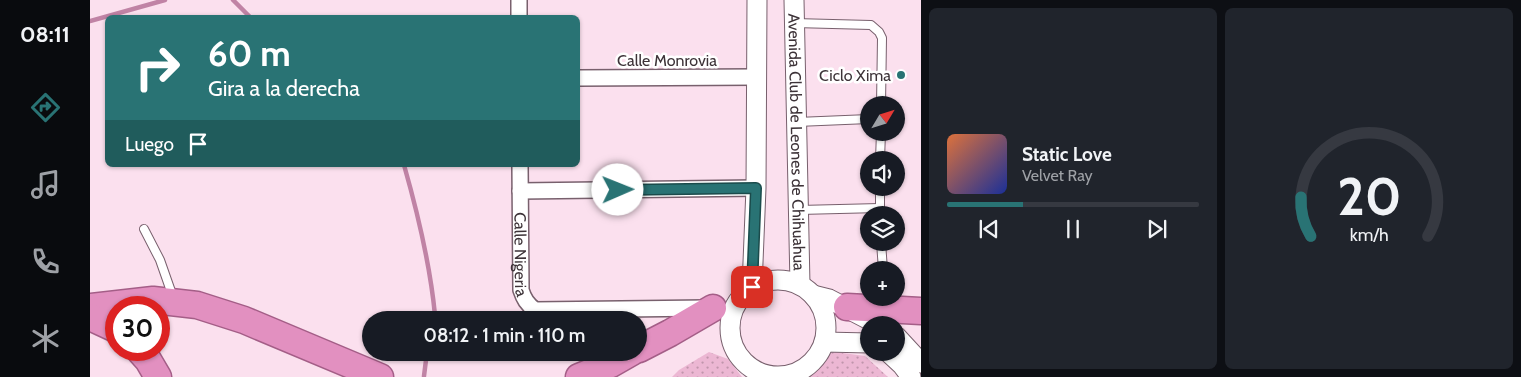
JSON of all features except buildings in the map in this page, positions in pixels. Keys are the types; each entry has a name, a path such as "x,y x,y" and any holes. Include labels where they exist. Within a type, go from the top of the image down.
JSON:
{"highway":[{"path":"90,307 153,300 197,305 244,320 380,377"},
{"path":"847,307 883,313 921,311"},
{"path":"647,345 713,308"},
{"path":"90,317 105,324"},
{"path":"149,361 158,377"},
{"path":"580,377 616,361"}],"street":[{"path":"519,0 519,15"},
{"path":"757,0 756,188 746,292 733,311 730,326 732,341 738,355 749,366 762,373 778,376 793,374 806,366 817,356 824,342 860,344"},
{"name":"Avenida Club de Leones de Chihuahua","path":"794,0 799,210 807,290"},
{"name":"Calle Monrovia","path":"580,78 756,77"},
{"name":"Calle Nigeria","path":"520,167 521,290 528,305 535,310 713,308 746,292"},
{"path":"520,191 756,188"},
{"name":"Avenida Club de Leones de Chihuahua","path":"746,292 763,282 776,280 788,281 807,290 822,309 826,326 824,342"},
{"path":"807,290 847,307"},
{"path":"905,346 921,363"},
{"path":"898,361 911,377"}],"lane":[{"path":"794,23 872,25 876,28 882,38 881,96"},
{"path":"797,122 860,119"},
{"path":"799,210 860,212"},
{"path":"144,229 160,260 175,302"}],"shaded area":[{"path":"828,351 860,355 860,361 870,361 888,377 800,377 818,369"},
{"path":"709,352 728,359 742,377 672,377 679,370"}],"waterway":[{"path":"111,15 165,0"},
{"path":"233,0 248,15"},
{"path":"90,21 105,17"},
{"path":"405,167 427,258 435,311"},
{"path":"424,376 426,361"}],"place":[{"name":"Ciclo Xima","path":"901,75"}],"route":[{"path":"618,190 756,188 752,287"}]}
